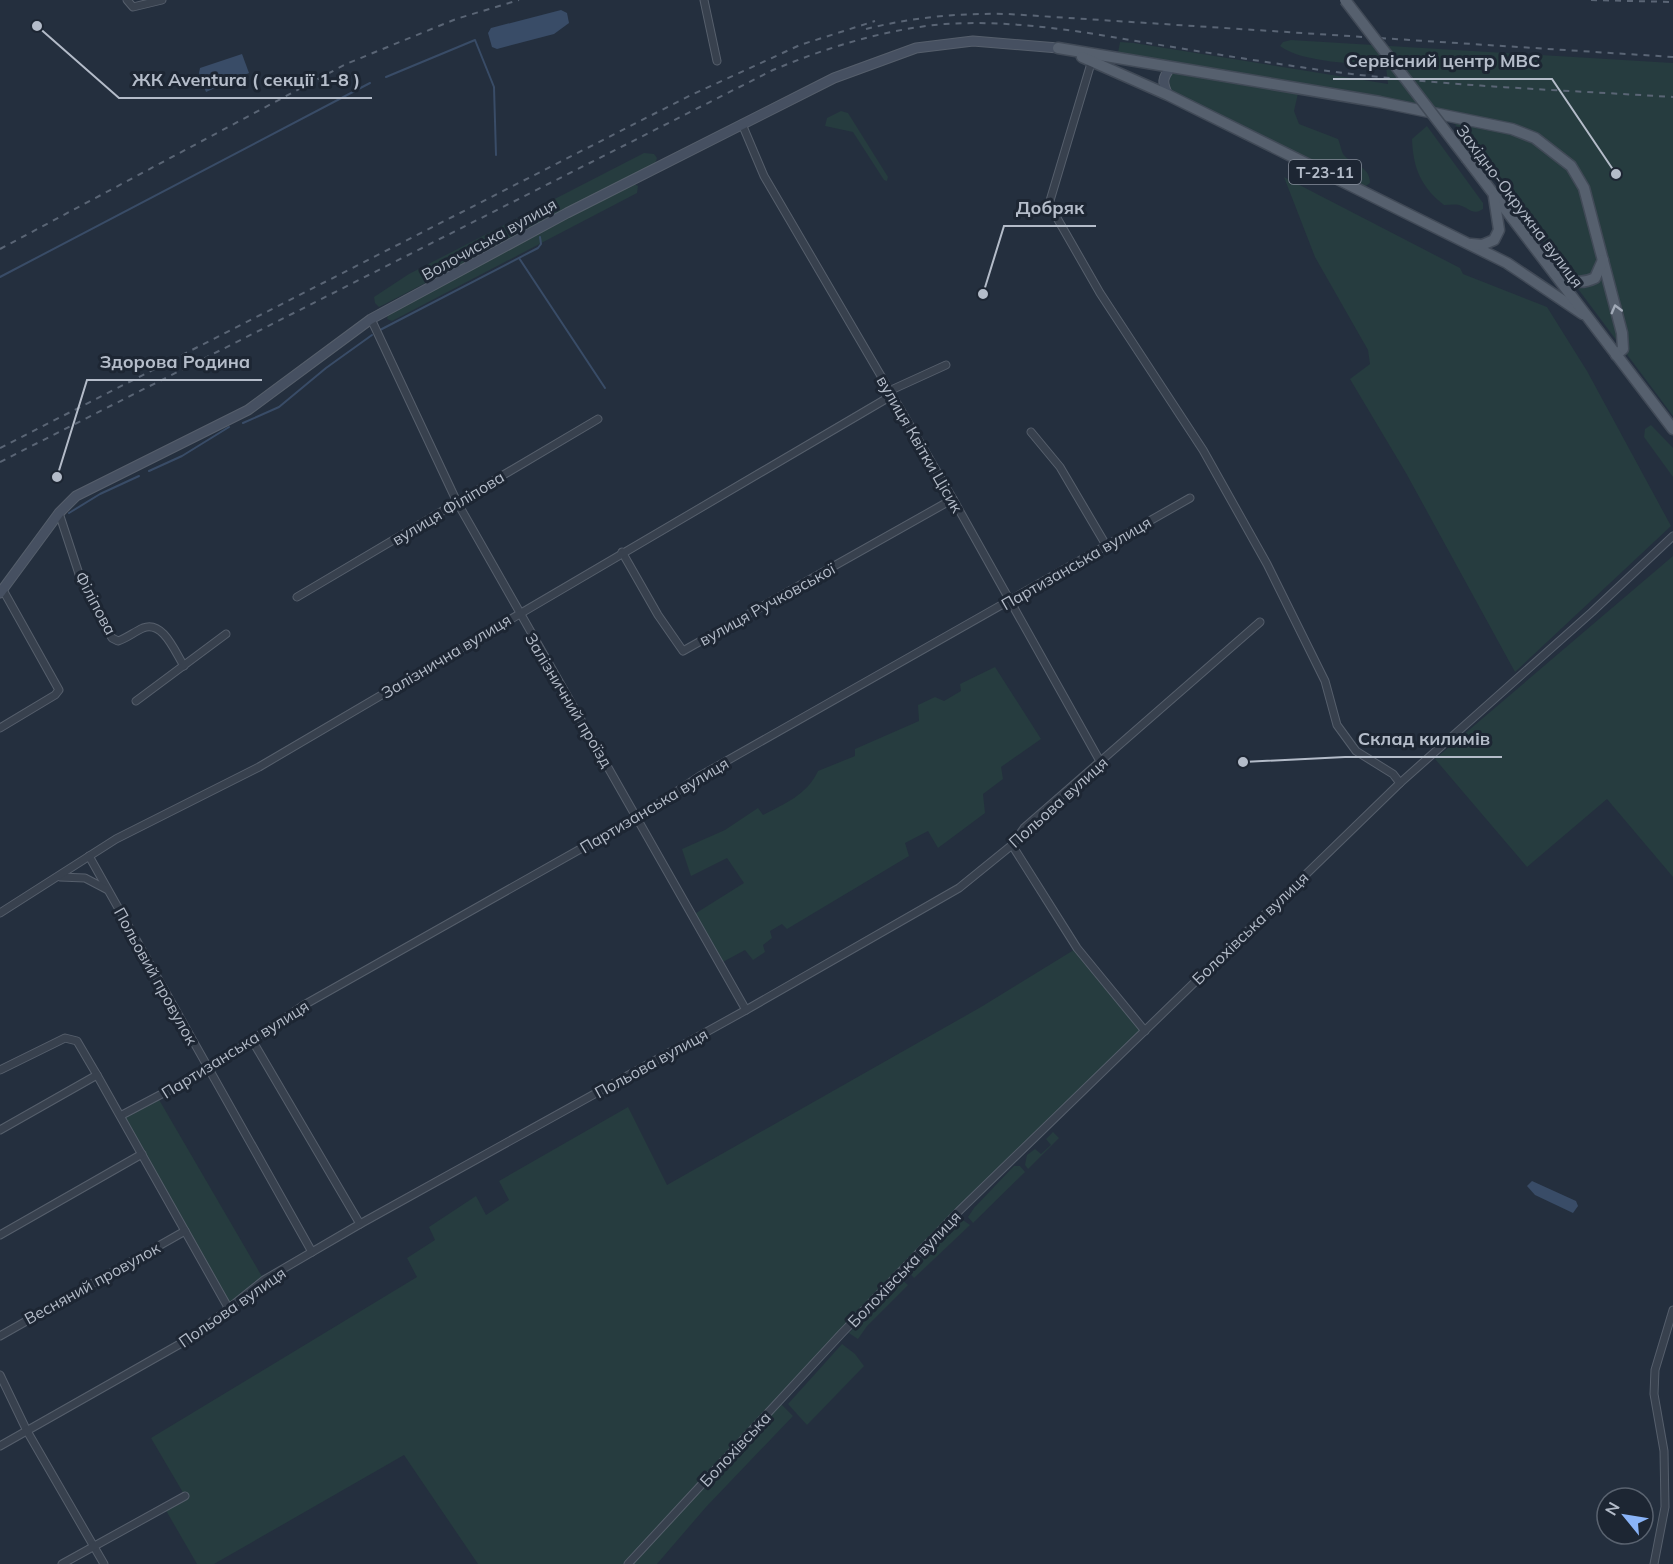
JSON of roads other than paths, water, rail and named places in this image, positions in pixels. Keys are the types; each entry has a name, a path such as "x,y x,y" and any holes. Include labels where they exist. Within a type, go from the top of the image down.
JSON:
{"main road":[{"name":"Західно-Окружна вулиця","path":"1345,0 1673,429"},
{"name":"Волочиська вулиця","path":"2,591 59,513 76,496 248,410 371,320 567,213 834,78 916,48 973,41 1058,48"},
{"name":"Т-23-11","path":"1058,48 1093,57 1171,67 1380,102 1525,133 1549,146 1578,175 1584,188 1624,345 1616,355"},
{"name":"Т-23-11","path":"1093,57 1537,280 1583,314"},
{"path":"1168,95 1163,84 1164,76 1171,67"},
{"path":"1456,238 1473,245 1482,245 1494,240 1499,230 1493,194"},
{"path":"1545,262 1567,279 1582,283 1595,278 1604,260"}],"street":[{"path":"127,0 133,7 162,0"},
{"path":"704,0 717,61"},
{"path":"1093,57 1050,204 1100,293 1203,450 1267,564 1324,681 1337,725 1356,751 1393,774 1400,783"},
{"name":"вулиця Квітки Цісик","path":"742,124 764,176 953,500 1101,763"},
{"name":"Залізничний проїзд","path":"371,320 457,502 518,613 638,817 746,1010"},
{"name":"Залізнична вулиця","path":"0,913 116,839 259,766 890,393 946,365"},
{"name":"вулиця Філіпова","path":"297,597 598,419"},
{"path":"1031,432 1045,446 1066,475 1106,545"},
{"name":"Партизанська вулиця","path":"122,1115 209,1069 304,1005 638,817 700,776 1190,498"},
{"name":"вулиця Ручковської","path":"622,552 658,615 683,651 953,500"},
{"name":"Філіпова","path":"59,513 81,580 112,638 118,642 144,627 153,626 167,638 184,666"},
{"name":"Болохівська вулиця","path":"841,1334 959,1211 1400,783 1592,612 1673,536"},
{"path":"0,728 55,695 59,690 2,591"},
{"name":"Польова вулиця","path":"0,1446 194,1336 264,1280 360,1224 746,1010 959,888 1012,845 1024,828 1260,622"},
{"path":"136,701 226,634"},
{"path":"1012,845 1077,948 1145,1031"},
{"name":"Польовий провулок","path":"89,856 312,1252"},
{"path":"52,879 65,875 74,876 97,883 108,890"},
{"path":"0,1070 65,1038 77,1041 122,1115 185,1232 230,1309"},
{"path":"252,1040 360,1224"},
{"path":"0,1130 97,1075"},
{"path":"0,1235 142,1154"},
{"name":"Весняний провулок","path":"0,1335 185,1232"},
{"path":"1654,1564 1665,1507 1664,1451 1654,1394 1655,1370 1673,1310"},
{"name":"Болохівська","path":"628,1564 841,1334"},
{"path":"0,1375 27,1431 104,1564"},
{"path":"62,1564 185,1496"}],"water":[{"path":"561,10 567,13 569,23 554,34 497,49 492,47 488,33 491,28"},
{"path":"242,54 249,73 206,92 199,73 200,68"},
{"path":"1532,1181 1576,1201 1578,1206 1573,1213 1535,1195 1527,1186"}],"waterway":[{"path":"386,77 475,40 494,87 496,155"},
{"path":"0,277 370,83"},
{"path":"380,330 538,248 541,244 540,237"},
{"path":"519,258 605,388"},
{"path":"243,423 279,407 326,368 372,335"},
{"path":"149,471 182,456 229,427"},
{"path":"69,513 100,494 139,476"}],"railway":[{"path":"0,249 346,64 456,19 519,0"},
{"path":"1591,0 1673,2"},
{"path":"866,29 901,21 937,17 1008,14 1673,57"},
{"path":"0,448 691,95 800,45 875,21"},
{"path":"0,462 773,70 836,47 901,30 969,23 1041,27 1377,77 1673,97"}],"place":[{"name":"ЖК Aventura ( секції 1-8 )","path":"37,26"},
{"name":"Сервісний центр МВС","path":"1616,174"},
{"name":"Добряк","path":"983,294"},
{"name":"Здорова Родина","path":"57,477"},
{"name":"Склад килимів","path":"1243,762"}]}
